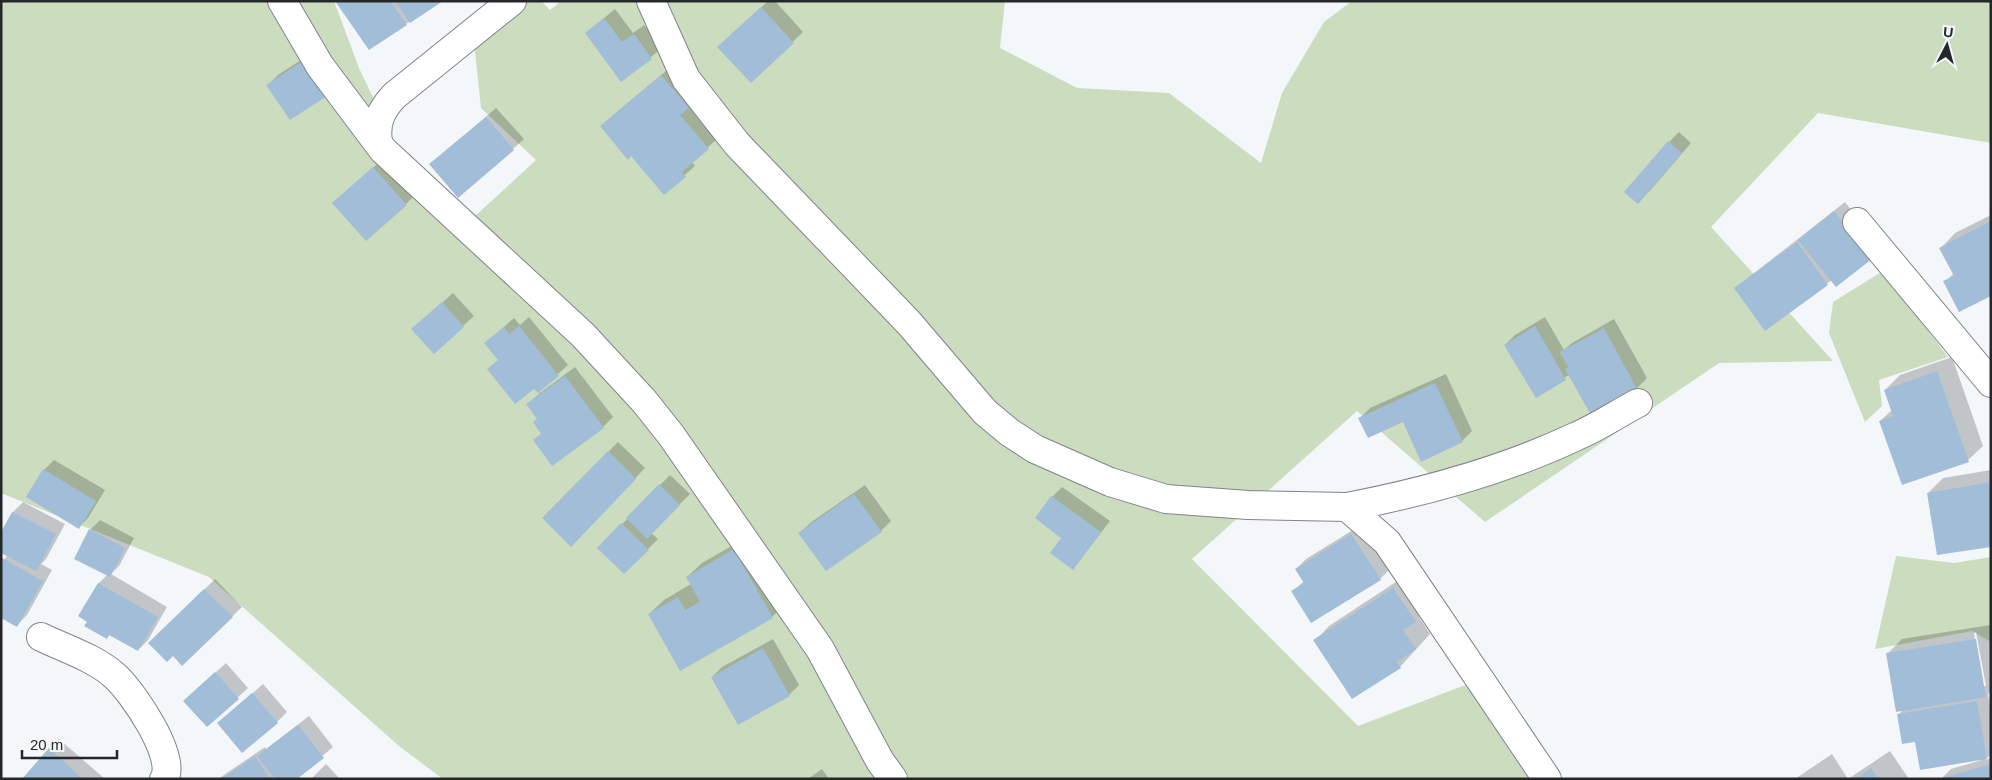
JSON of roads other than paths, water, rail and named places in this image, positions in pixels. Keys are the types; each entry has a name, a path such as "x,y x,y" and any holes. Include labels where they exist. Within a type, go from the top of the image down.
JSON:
{"street":[{"path":"282,1 320,66 389,157 582,335 644,401 700,476 820,650 880,761 893,779"},
{"path":"378,142 376,134 380,115 394,96 512,1"},
{"path":"651,1 686,79 737,144 909,323 985,412 1009,432 1061,461 1110,482 1166,500 1248,505 1347,507 1401,497 1494,468 1577,436 1638,403"},
{"path":"1857,222 1991,382"},
{"path":"1347,507 1387,542 1547,779"},
{"path":"41,637 96,663 116,677 127,690 164,751 167,764 164,779"}]}
